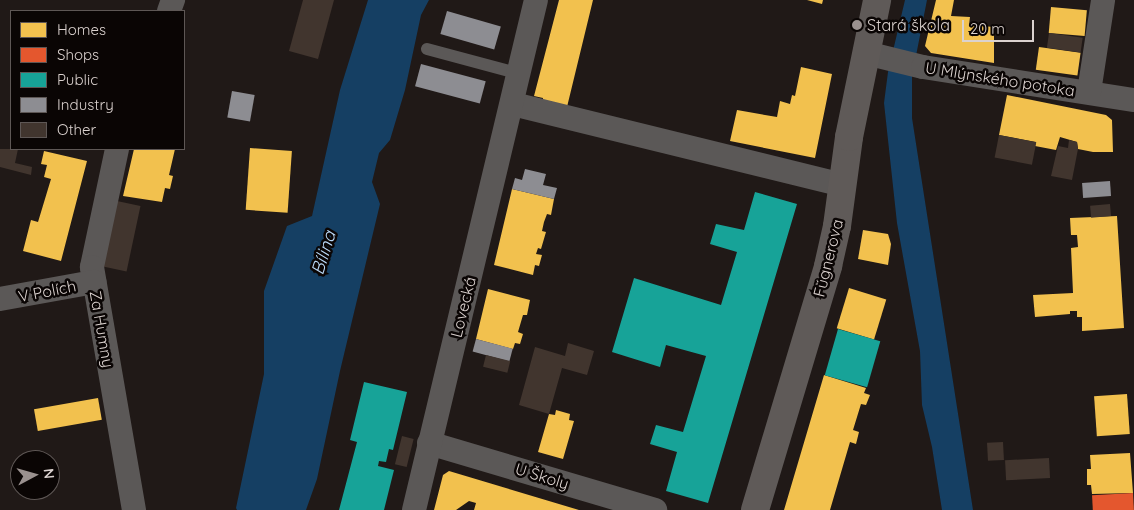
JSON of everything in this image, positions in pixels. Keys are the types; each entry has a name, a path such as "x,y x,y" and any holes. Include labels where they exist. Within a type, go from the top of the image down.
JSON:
{"main road":[{"name":"Fügnerova","path":"756,510 828,266 837,226 842,184 876,56 877,0"}],"street":[{"name":"Lovecká","path":"414,510 513,104 536,0"},
{"path":"1089,92 1103,0"},
{"name":"U Mlýnského potoka","path":"876,56 923,68 1134,100"},
{"path":"513,104 842,184"},
{"name":"Za Humny","path":"117,150 92,267 134,510"},
{"name":"V Polích","path":"0,299 94,282"},
{"name":"U Školy","path":"430,443 655,510"}],"lane":[{"path":"427,49 520,74"}],"water":[{"name":"Bílina","path":"368,0 429,0 421,15 405,90 390,140 379,153 372,182 380,204 340,371 317,479 306,510 237,510 264,374 264,291 287,226 312,216 340,90"},
{"path":"905,0 927,0 912,76 912,118 973,510 942,510 932,447 922,405 920,351 897,223 884,103 888,72"}],"building: Homes":[{"path":"559,0 593,0 567,107 543,101 543,98 534,96"},
{"path":"807,0 823,0 822,4"},
{"path":"936,0 954,0 951,16 970,17 969,25 994,27 994,63 931,53 925,46"},
{"path":"1051,7 1087,10 1085,36 1049,33"},
{"path":"1039,47 1081,53 1077,76 1036,70"},
{"path":"801,67 832,74 815,158 730,141 737,110 777,117 780,101 790,104 792,95 795,96"},
{"path":"1007,95 1106,115 1112,120 1113,152 1093,152 1078,149 1077,142 1060,137 1056,150 1035,146 1036,142 999,135"},
{"path":"250,148 292,151 288,213 246,210"},
{"path":"134,150 175,150 169,175 173,176 170,189 165,188 162,202 123,196"},
{"path":"44,151 87,161 61,261 23,251 31,220 38,222 51,179 44,177 47,165 41,164"},
{"path":"512,189 554,199 551,215 547,214 544,222 542,231 546,232 541,249 538,248 536,254 542,255 539,266 535,265 533,275 494,265"},
{"path":"1117,216 1124,328 1082,331 1082,317 1077,317 1077,311 1070,311 1070,314 1035,317 1033,295 1073,293 1071,248 1078,247 1077,235 1071,235 1070,218"},
{"path":"863,230 888,234 891,244 888,265 858,259"},
{"path":"849,288 886,299 874,340 837,328"},
{"path":"488,289 530,300 527,315 523,315 518,332 523,334 520,344 515,343 513,349 476,339"},
{"path":"824,375 866,388 864,393 870,395 866,405 861,404 853,430 859,432 856,444 850,442 830,510 784,510"},
{"path":"1127,394 1130,434 1097,436 1094,396"},
{"path":"98,398 102,420 38,431 34,409"},
{"path":"556,410 570,414 569,420 574,421 563,459 538,452 549,414 555,415"},
{"path":"1130,453 1133,493 1092,494 1091,485 1087,485 1087,469 1091,469 1090,455"},
{"path":"449,471 579,510 474,510 476,503 469,501 456,510 434,510 443,475"}],"building: Shops":[{"path":"1133,493 1134,510 1093,510 1092,495"}],"building: Public":[{"path":"755,192 797,204 708,503 666,491 677,452 650,444 656,425 683,432 706,356 666,345 660,367 612,352 634,278 721,305 737,252 710,244 716,224 744,230"},
{"path":"838,329 880,341 867,387 825,375"},
{"path":"364,382 407,392 393,450 389,449 386,462 379,461 378,466 394,470 384,510 339,510 357,442 350,440"}],"building: Industry":[{"path":"447,11 501,26 494,50 440,34"},
{"path":"421,64 486,81 480,104 415,86"},
{"path":"232,91 255,95 250,122 227,118"},
{"path":"525,169 546,174 543,185 557,188 554,199 512,189 515,178 522,180"},
{"path":"1110,181 1111,196 1083,198 1082,183"},
{"path":"476,339 513,349 509,361 473,352"}],"building: Other":[{"path":"303,0 334,0 318,59 289,51"},
{"path":"1049,33 1083,38 1081,53 1047,48"},
{"path":"999,135 1036,142 1032,165 995,158"},
{"path":"1069,140 1077,142 1078,149 1072,180 1051,176 1058,146 1068,148"},
{"path":"0,149 18,150 15,163 32,167 31,175 0,167"},
{"path":"117,201 140,206 127,272 103,267"},
{"path":"1110,204 1111,216 1091,218 1090,206"},
{"path":"568,343 594,351 587,375 562,368 549,414 519,405 535,347 565,356"},
{"path":"486,355 510,361 507,373 483,367"},
{"path":"402,436 414,439 407,467 395,464"},
{"path":"1003,442 1004,460 988,461 987,443"},
{"path":"1049,458 1050,478 1006,480 1005,460"}],"place":[{"name":"Stará škola","path":"857,25"}]}
